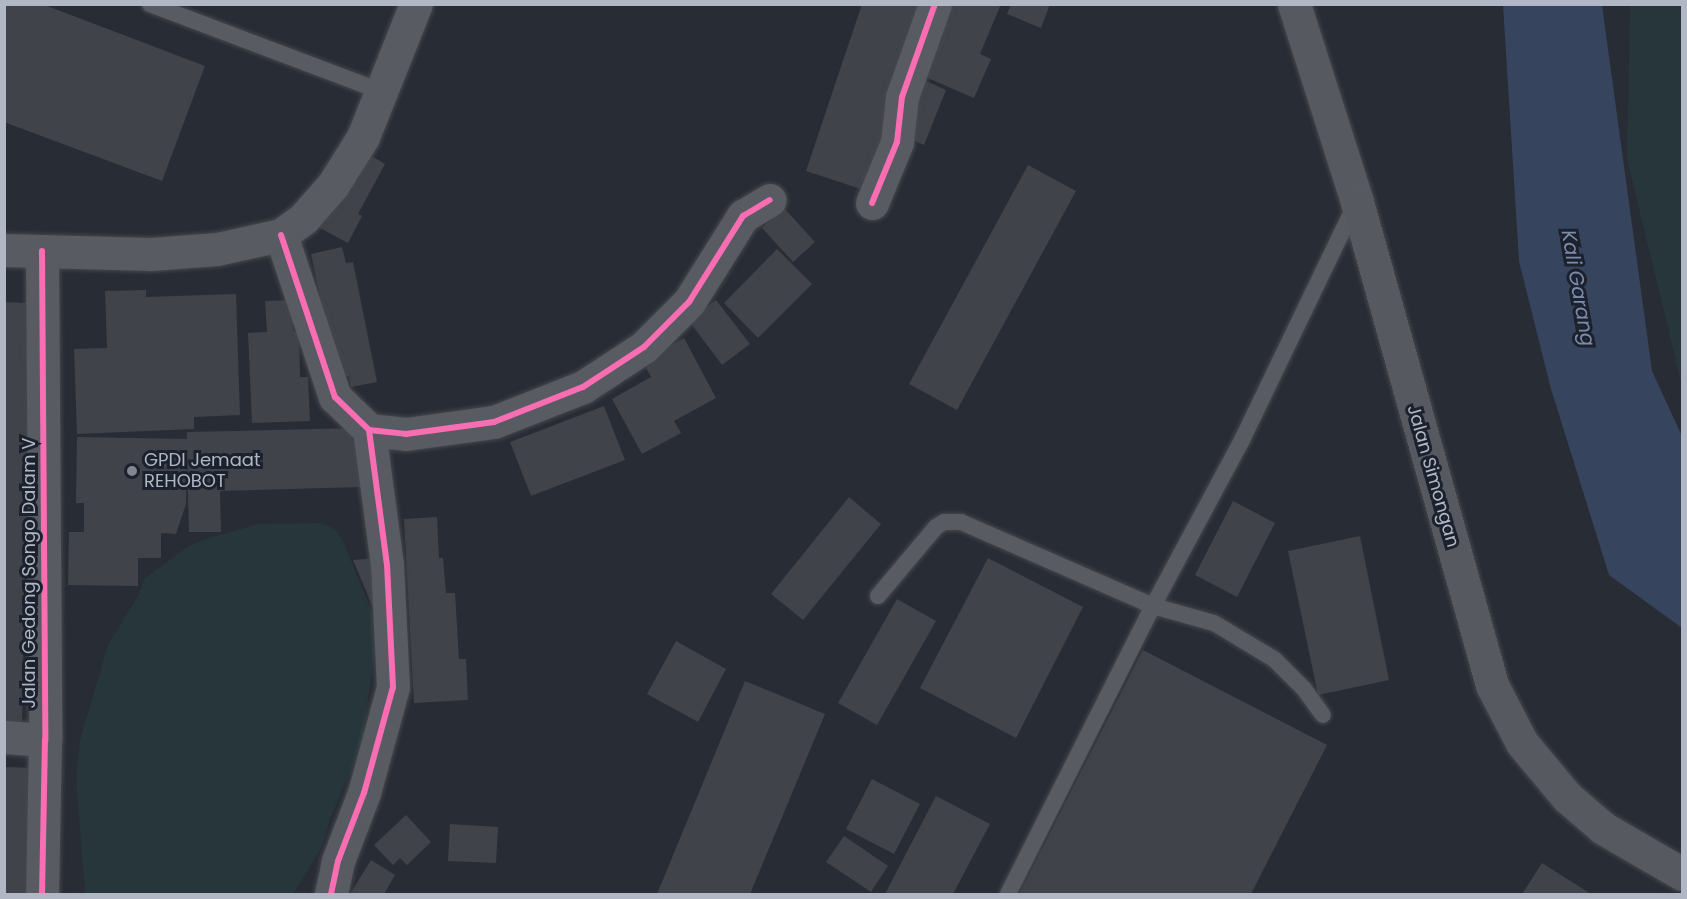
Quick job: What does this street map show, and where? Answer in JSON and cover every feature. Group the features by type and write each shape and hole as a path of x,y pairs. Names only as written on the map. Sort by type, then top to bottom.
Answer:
{"main road":[{"name":"Jalan Simongan","path":"1294,4 1357,202 1492,685 1522,742 1567,797 1603,828 1683,874"}],"street":[{"path":"4,250 151,254 217,249 281,235 304,218 333,185 363,137 416,4"},
{"path":"872,204 897,142 902,98 935,4"},
{"path":"281,235 335,397 369,430 406,434 494,422 583,387 644,346 689,302 743,216 770,200"},
{"name":"Jalan Gedong Songo Dalam V","path":"42,251 45,740 42,894"},
{"path":"330,894 338,861 367,782 393,687 387,565 369,430"},
{"path":"4,737 45,740"}],"lane":[{"path":"150,4 380,91"},
{"path":"1008,894 1153,606 1242,440 1357,202"},
{"path":"878,596 936,526 952,520 1153,606 1214,623 1274,659 1304,690 1323,716"}],"shaded area":[{"path":"1630,5 1682,5 1682,386 1627,159"},
{"path":"321,523 335,529 343,541 378,627 362,744 330,819 322,847 293,894 85,894 76,778 80,740 108,645 139,594 144,579 189,546 203,540 258,524"}],"water":[{"name":"Kali Garang","path":"1503,5 1602,5 1652,371 1682,436 1682,628 1609,575 1551,389 1519,261"}],"building":[{"path":"4,4 42,4 205,66 162,181 4,122"},
{"path":"862,4 926,4 864,190 806,171"},
{"path":"946,4 1001,4 980,54 991,59 974,98 916,73"},
{"path":"1011,4 1050,4 1041,28 1007,14"},
{"path":"915,76 946,90 924,145 899,134"},
{"path":"370,155 385,164 358,214 362,216 348,243 318,227 333,200 350,178 357,181"},
{"path":"1028,165 1076,191 957,410 909,384"},
{"path":"784,208 815,242 793,262 762,228"},
{"path":"342,247 346,263 353,262 377,382 351,387 349,376 337,378 311,254"},
{"path":"777,249 812,284 758,338 724,303"},
{"path":"146,290 146,297 236,294 240,415 194,417 194,429 77,434 74,349 107,348 105,291"},
{"path":"292,300 293,331 299,331 300,377 308,377 310,421 252,423 248,333 267,332 265,301"},
{"path":"716,300 750,344 722,365 689,321"},
{"path":"4,302 30,303 22,726 4,726"},
{"path":"684,338 716,398 674,421 681,433 642,454 612,399 651,377 642,361"},
{"path":"604,406 625,460 531,496 510,442"},
{"path":"359,428 361,487 220,491 221,532 189,532 187,456 186,504 176,534 161,533 161,558 138,558 138,586 68,585 69,532 84,532 84,503 76,503 77,437 187,439 187,432"},
{"path":"849,497 881,524 803,620 771,594"},
{"path":"1233,501 1275,523 1237,597 1195,575"},
{"path":"437,517 439,558 443,558 446,593 455,593 459,659 466,659 468,700 414,703 404,519"},
{"path":"1360,536 1389,680 1318,695 1288,551"},
{"path":"379,558 375,612 353,560"},
{"path":"988,558 1083,607 1016,738 920,688"},
{"path":"897,599 936,621 877,725 838,703"},
{"path":"676,641 726,669 698,722 647,694"},
{"path":"1143,650 1327,745 1251,894 1019,894"},
{"path":"745,681 825,714 750,894 657,894"},
{"path":"4,767 37,768 33,894 4,894"},
{"path":"872,779 920,804 894,854 846,829"},
{"path":"936,796 990,824 953,894 885,894"},
{"path":"406,815 431,842 407,865 400,858 393,865 374,845"},
{"path":"450,824 498,827 496,863 448,861"},
{"path":"844,836 888,866 871,892 826,862"},
{"path":"371,860 395,875 384,894 350,894"},
{"path":"1542,863 1591,894 1522,894"}],"cycle path":[{"path":"872,203 897,142 902,97 935,4"},
{"path":"281,235 335,397 369,430 406,434 494,422 583,387 644,347 689,302 743,216 770,200"},
{"path":"42,251 45,740 42,894"},
{"path":"331,894 338,861 364,793 393,687 387,565 369,430"}],"place":[{"name":"GPDI Jemaat REHOBOT","path":"132,471"}]}
